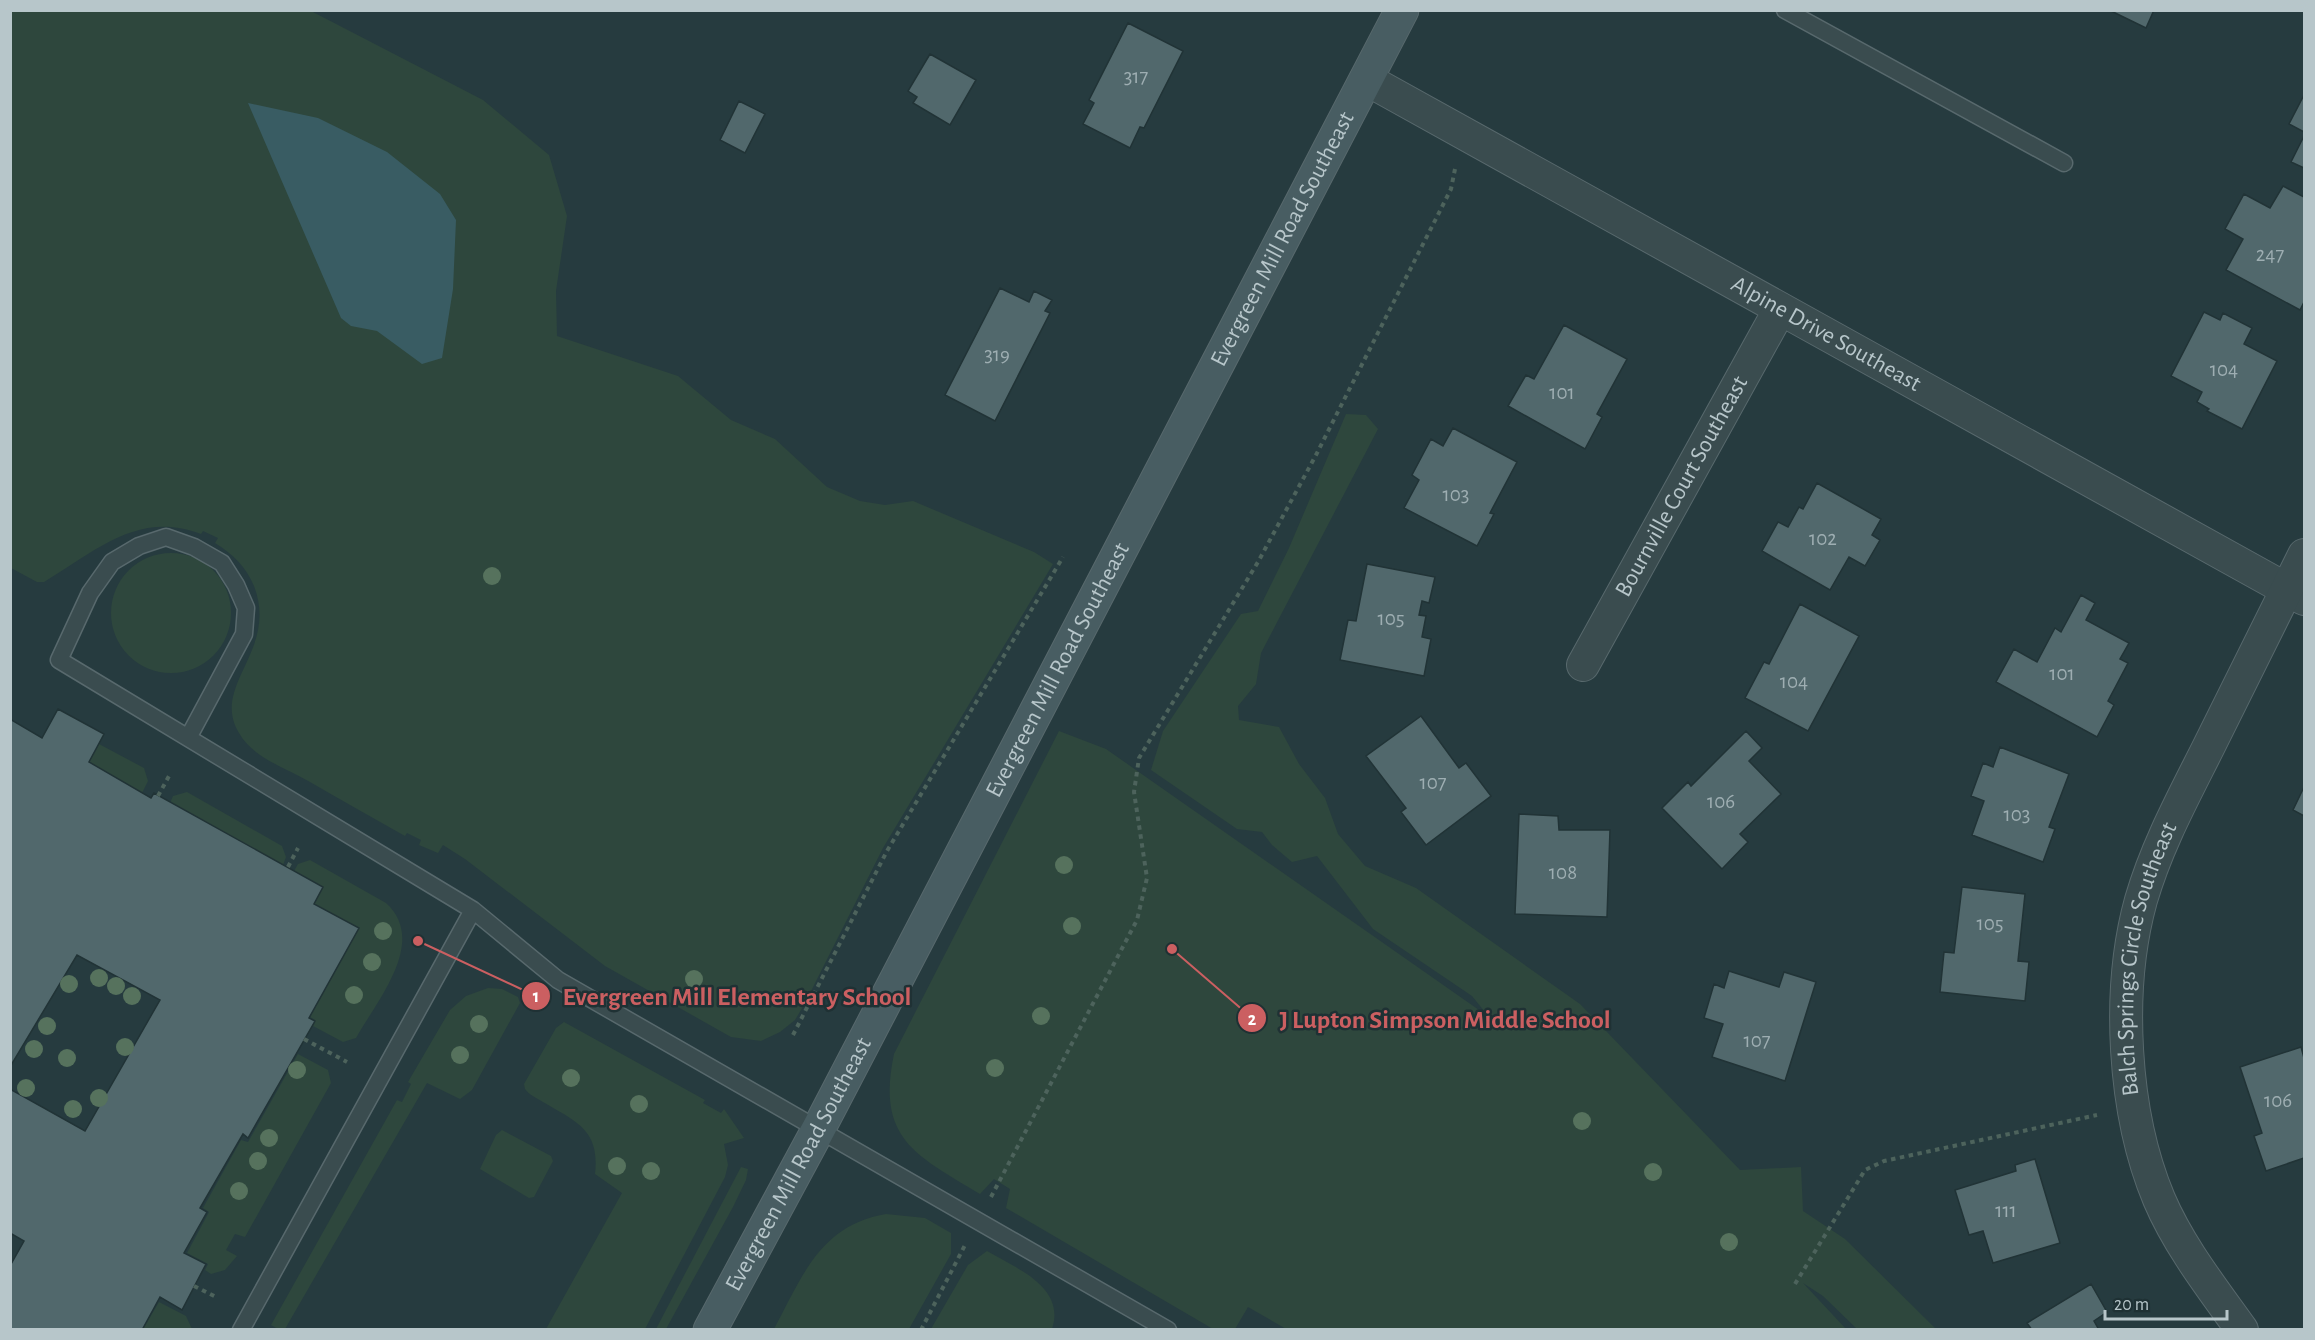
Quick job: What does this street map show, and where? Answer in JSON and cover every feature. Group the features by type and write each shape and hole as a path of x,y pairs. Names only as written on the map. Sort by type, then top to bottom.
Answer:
{"main road":[{"name":"Evergreen Mill Road Southeast","path":"710,1329 819,1128 1402,10"}],"street":[{"name":"Alpine Drive Southeast","path":"1366,79 2296,595"},
{"name":"Bournville Court Southeast","path":"1583,665 1780,309"},
{"path":"2296,595 2304,555"},
{"name":"Balch Springs Circle Southeast","path":"2242,1329 2184,1246 2159,1198 2133,1108 2126,1035 2128,969 2141,901 2161,842 2296,595"}],"lane":[{"path":"1785,10 2064,163"},
{"path":"188,738 244,634 246,609 236,585 222,563 194,547 166,537 139,546 112,562 90,593 59,660 188,738 473,910 558,980 1168,1329"},
{"path":"240,1329 473,910"}],"path":[{"path":"989,1200 1137,920 1147,878 1134,792 1138,758 1258,562 1316,455 1451,189 1463,133"},
{"path":"793,1035 887,851 1063,557"},
{"path":"158,796 169,776"},
{"path":"288,867 298,848"},
{"path":"304,1039 347,1062"},
{"path":"1796,1284 1865,1170 1884,1161 2133,1108"},
{"path":"921,1329 966,1245"},
{"path":"194,1286 216,1297"}],"green space":[{"path":"11,10 311,11 483,100 549,155 567,216 556,291 557,336 678,376 731,420 775,439 827,487 860,501 885,505 913,501 1034,552 1053,564 883,848 804,1005 795,1020 780,1032 761,1041 731,1037 605,966 465,859 443,845 438,853 419,845 421,840 407,833 405,836 271,762 245,742 232,716 233,699 253,648 258,630 259,609 251,579 228,552 215,543 218,538 203,531 201,534 178,528 157,527 137,530 118,537 44,582 37,582 11,568"},
{"path":"1346,414 1366,415 1378,429 1261,653 1256,684 1238,706 1239,720 1279,727 1299,764 1325,798 1338,834 1365,866 1416,888 1580,1004 1740,1170 1801,1167 1803,1211 1845,1239 1936,1329 1857,1329 1823,1296 1803,1283 1846,1329 1288,1330 1248,1307 1235,1329 1213,1329 1006,1208 1010,1189 994,1179 980,1194 937,1168 906,1141 896,1125 891,1106 890,1083 894,1054 1059,731 1106,749 1489,1017 1472,996 1373,929 1317,856 1292,862 1272,845 1262,832 1237,829 1151,770 1163,731 1241,614 1258,611 1289,548"},
{"path":"171,553 194,557 214,570 227,590 231,613 227,636 214,656 194,669 171,673 148,669 128,656 115,636 111,613 115,590 128,570 148,557"},
{"path":"99,744 144,768 148,781 142,793 89,762"},
{"path":"187,792 282,846 286,857 283,865 170,803 173,796"},
{"path":"310,860 386,903 398,918 402,935 401,952 386,988 356,1038 343,1042 313,1026 315,1020 310,1017 359,928 314,904 323,887 294,871 298,864"},
{"path":"488,988 502,989 518,997 520,1003 472,1090 460,1099 427,1083 285,1329 278,1329 271,1325 397,1100 402,1102 411,1084 408,1082 450,1010 466,996"},
{"path":"564,1022 705,1100 703,1103 721,1113 724,1109 744,1138 724,1144 728,1165 725,1177 645,1329 546,1329 622,1193 595,1174 594,1147 584,1129 525,1089 524,1084 556,1028"},
{"path":"298,1054 328,1070 331,1083 245,1237 235,1234 226,1250 237,1256 225,1270 211,1274 205,1270 208,1264 187,1253 209,1212 203,1208 241,1140 248,1142"},
{"path":"502,1130 551,1156 553,1161 534,1197 529,1198 480,1169 496,1135"},
{"path":"741,1167 748,1169 746,1180 733,1207 666,1329 656,1329"},
{"path":"886,1214 925,1218 951,1233 951,1254 909,1329 774,1329 804,1273 829,1242 845,1229 863,1220"},
{"path":"987,1251 1024,1272 1045,1290 1052,1301 1054,1314 1052,1329 931,1329 968,1265"},
{"path":"159,1302 186,1316 192,1329 143,1329"}],"water":[{"path":"248,103 318,118 387,152 440,194 456,220 453,289 442,358 422,364 377,331 351,326 341,318"}],"building":[{"path":"2109,10 2154,10 2146,28"},
{"path":"1128,23 1183,51 1144,128 1140,127 1130,148 1083,124 1094,103 1089,100"},
{"path":"930,54 976,80 950,125 913,103 917,97 908,91"},
{"path":"2304,95 2304,132 2289,124"},
{"path":"739,101 765,114 745,153 720,140"},
{"path":"2304,136 2304,168 2291,162"},
{"path":"2283,186 2304,197 2304,302 2300,310 2226,270 2243,239 2225,229 2244,194 2270,208"},
{"path":"1000,288 1029,302 1034,291 1052,300 1045,311 1050,313 995,421 945,395"},
{"path":"2204,312 2220,320 2223,313 2252,328 2244,344 2277,361 2242,429 2207,411 2209,409 2197,402 2202,392 2171,376"},
{"path":"1564,325 1627,359 1597,414 1602,417 1585,449 1508,406 1526,375 1534,379"},
{"path":"1453,428 1517,462 1490,513 1494,514 1477,546 1404,508 1419,480 1412,475 1431,439 1443,446"},
{"path":"1817,483 1881,519 1872,535 1880,540 1865,566 1849,557 1830,590 1762,551 1778,522 1788,527 1799,507 1803,509"},
{"path":"1367,564 1435,577 1429,603 1422,601 1419,615 1426,616 1422,637 1431,639 1424,676 1340,660 1348,620 1356,621"},
{"path":"2081,595 2095,603 2086,620 2129,643 2120,659 2128,663 2108,701 2114,705 2097,737 1996,682 2014,649 2037,662 2055,628 2061,632"},
{"path":"1800,604 1859,636 1808,731 1745,698 1764,662 1769,664"},
{"path":"58,709 104,734 89,762 151,798 154,793 323,887 314,904 359,928 309,1018 315,1021 248,1138 243,1134 200,1208 207,1212 184,1253 206,1264 182,1310 160,1297 142,1330 10,1330 10,1266 24,1241 10,1233 10,1089 85,1131 160,1000 77,955 10,1067 10,719 42,738"},
{"path":"1421,716 1459,768 1466,763 1491,796 1426,845 1401,812 1406,808 1366,756"},
{"path":"1746,731 1762,748 1749,761 1781,794 1740,834 1748,842 1722,869 1662,808 1688,782 1691,786"},
{"path":"2000,747 2069,774 2049,827 2055,829 2043,862 1972,835 1984,801 1971,796 1983,763 1993,767"},
{"path":"2304,787 2304,816 2293,810"},
{"path":"1519,814 1558,816 1559,830 1610,830 1607,917 1515,914"},
{"path":"1962,887 2025,894 2018,961 2029,962 2025,1001 1940,992 1944,952 1954,953"},
{"path":"1729,971 1779,987 1784,972 1816,982 1785,1081 1712,1057 1723,1024 1704,1018 1714,984 1724,988"},
{"path":"2301,1047 2304,1058 2304,1158 2266,1171 2254,1136 2262,1133 2240,1067"},
{"path":"2035,1159 2060,1243 1993,1263 1983,1231 1969,1235 1955,1190 2016,1171 2015,1165"},
{"path":"2091,1284 2107,1312 2094,1321 2099,1330 2032,1330 2027,1323"}],"place":[{"name":"Evergreen Mill Elementary School","path":"418,941"},
{"name":"J Lupton Simpson Middle School","path":"1172,949"}]}
